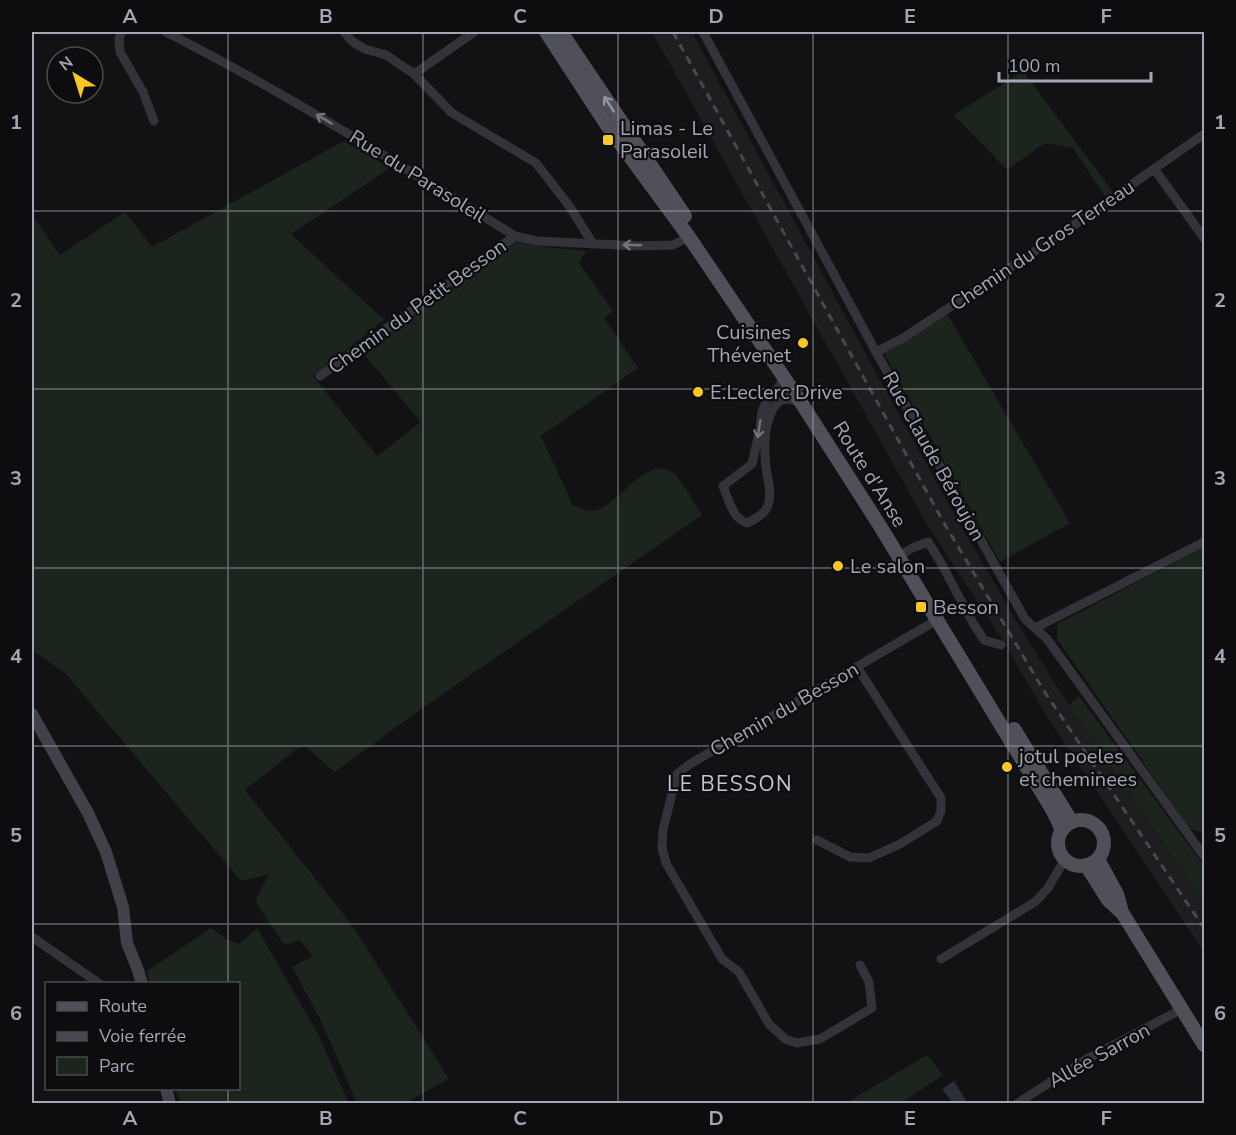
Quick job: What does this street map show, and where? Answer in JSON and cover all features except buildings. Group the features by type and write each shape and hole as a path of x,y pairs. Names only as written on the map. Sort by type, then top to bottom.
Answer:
{"main road":[{"name":"Route d'Anse","path":"546,32 606,124 689,237 802,404 880,526 1053,811 1067,826"},
{"name":"Route d'Anse","path":"561,32 807,396 1067,826"},
{"path":"32,714 88,813 106,852 123,906 127,944 140,982"},
{"path":"1079,820 1087,820 1100,829 1104,836 1104,844 1102,852 1092,862 1078,865 1065,859 1060,853 1059,837 1067,826 1079,820"},
{"path":"1092,862 1117,894 1123,914 1204,1045"}],"street":[{"path":"121,32 120,52 143,92 154,121"},
{"name":"Rue du Parasoleil","path":"166,32 226,62 317,114 515,236 537,241 639,246 673,245 689,237"},
{"path":"344,32 352,42 365,49 386,55 414,74 452,113 536,163 570,207 593,244"},
{"path":"414,74 474,32"},
{"name":"Rue Claude Béroujon","path":"703,32 876,352 1025,620 1047,639 1204,856"},
{"name":"Chemin du Gros Terreau","path":"876,352 903,338 1058,236 1204,134"},
{"path":"1155,170 1204,238"},
{"name":"Chemin du Petit Besson","path":"320,376 515,236"},
{"path":"784,378 768,398 762,411 752,464 723,486 734,513 740,520 747,523 767,509 769,486 765,447 766,429 774,405 781,400 792,399 802,404"},
{"path":"904,553 928,542 984,640 1001,645"},
{"path":"1035,628 1204,542"},
{"name":"Chemin du Besson","path":"860,965 869,982 872,1008 820,1039 797,1043 785,1040 769,1024 740,972 723,958 666,863 662,848 663,831 677,774 690,764 937,620"},
{"path":"817,840 850,857 869,858 900,844 937,821 941,811 941,798 858,667"},
{"path":"941,959 1035,902 1048,888 1065,859"},
{"path":"32,937 97,982"},
{"name":"Allée Sarron","path":"1016,1104 1085,1060 1182,1009"}],"shaded area":[{"path":"652,32 692,32 869,360 1027,639 1069,705 1204,902 1204,952 1045,714 1002,639 929,528"},
{"path":"954,1081 966,1100 961,1103 953,1103 942,1089"}],"green space":[{"path":"1023,71 1113,192 1105,197 1073,148 1045,143 1007,170 954,115"},
{"path":"344,141 390,168 291,234 384,320 313,376 377,456 421,422 362,352 511,241 586,251 579,263 613,311 604,318 638,368 541,436 573,506 589,511 601,509 642,476 652,470 663,469 677,476 702,515 414,714 335,772 305,746 297,749 245,790 352,925 449,1079 405,1103 357,1103 319,1017 292,967 313,956 299,940 284,945 255,901 269,874 241,881 66,674 32,650 32,214 60,255 125,212 152,247"},
{"path":"947,314 1070,523 1000,562 884,353"},
{"path":"1203,548 1204,833 1190,829 1057,639 1057,624"},
{"path":"1079,696 1204,866 1204,902 1069,705"},
{"path":"211,928 227,940 240,944 257,928 318,1034 349,1103 180,1103 176,1090 240,1090 240,982 150,982 147,971"},
{"path":"927,1055 943,1075 904,1101 905,1103 846,1103"}],"railway":[{"path":"673,32 944,523 1044,691 1204,928"}],"place":[{"name":"Limas - Le Parasoleil","path":"608,140"},
{"name":"Cuisines Thévenet","path":"803,343"},
{"name":"E.Leclerc Drive","path":"698,392"},
{"name":"Le salon","path":"838,566"},
{"name":"Besson","path":"921,607"},
{"name":"jotul poeles et cheminees","path":"1007,767"}],"district":[{"name":"LE BESSON","path":"730,784"}]}
